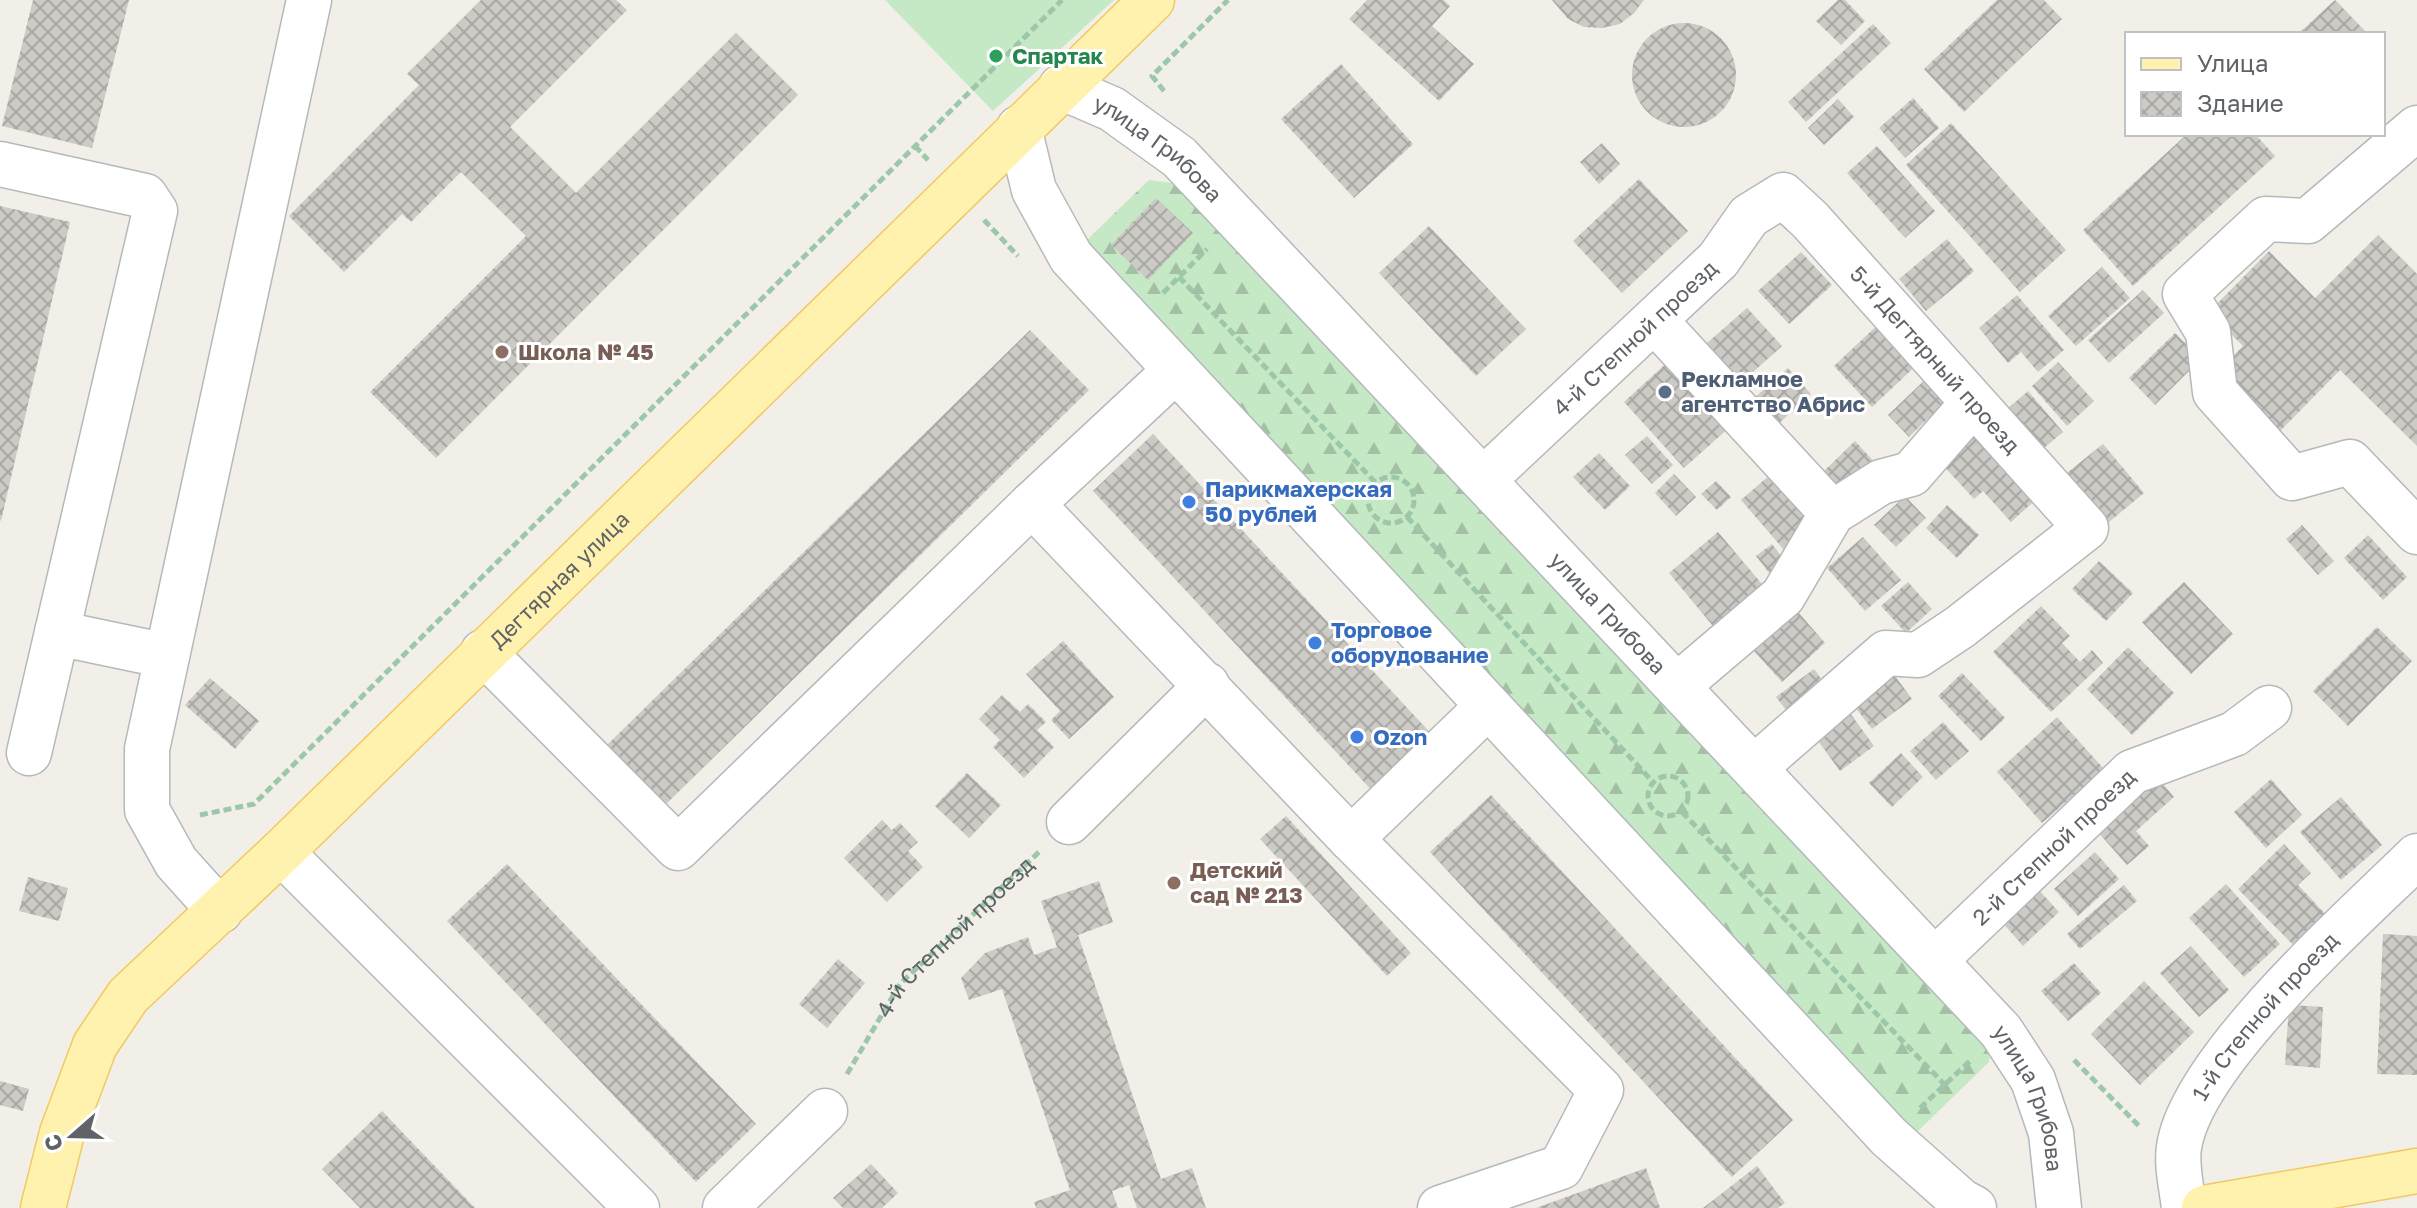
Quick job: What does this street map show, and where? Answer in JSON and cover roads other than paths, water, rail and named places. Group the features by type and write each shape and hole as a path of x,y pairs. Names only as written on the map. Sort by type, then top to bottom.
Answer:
{"main road":[{"name":"Дегтярная улица","path":"43,1208 62,1133 95,1045 128,996 281,852 1152,0"},
{"path":"2204,1208 2417,1171"}],"street":[{"path":"220,911 176,862 147,810 147,749 309,0"},
{"name":"улица Грибова","path":"1061,87 1112,109 1179,157 2001,1031 2033,1080 2051,1133 2059,1208"},
{"path":"1019,128 1034,190 1071,257 1889,1137 1961,1201 1974,1208"},
{"path":"2417,128 2308,221 2266,219 2185,294 2208,332 2215,392 2292,478 2350,462 2417,532"},
{"path":"0,164 145,196 155,211 29,753"},
{"name":"4-й Степной проезд","path":"1483,480 1718,260 1749,216 1783,195"},
{"name":"5-й Дегтярный проезд","path":"1755,767 1886,653 1918,655 1960,627 2086,528 1810,220 1783,195"},
{"path":"1655,321 1832,513"},
{"path":"483,652 678,848 1032,504 1176,370"},
{"path":"1677,686 1783,596 1832,513 1881,482 1911,474 1973,403"},
{"path":"1032,504 1351,839 1601,1090 1561,1167 1440,1208"},
{"path":"57,633 167,656"},
{"path":"1069,822 1207,685"},
{"path":"1351,839 1488,706"},
{"name":"2-й Степной проезд","path":"1935,960 2132,772 2234,734 2269,708"},
{"path":"281,852 637,1208"},
{"name":"1-й Степной проезд","path":"2184,1208 2178,1149 2188,1112 2220,1064 2289,984 2417,856"},
{"path":"725,1208 825,1111"}],"place":[{"name":"Спартак","path":"996,56"},
{"name":"Школа № 45","path":"502,352"},
{"name":"Рекламное агентство Абрис","path":"1665,392"},
{"name":"Парикмахерская 50 рублей","path":"1189,502"},
{"name":"Торговое оборудование","path":"1315,643"},
{"name":"Ozon","path":"1357,737"},
{"name":"Детский сад № 213","path":"1174,883"}]}
